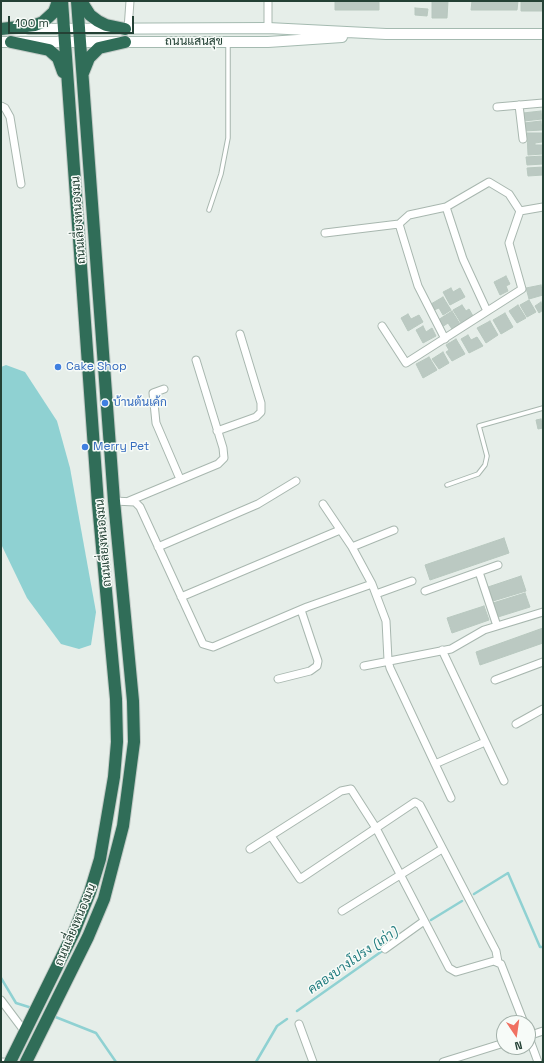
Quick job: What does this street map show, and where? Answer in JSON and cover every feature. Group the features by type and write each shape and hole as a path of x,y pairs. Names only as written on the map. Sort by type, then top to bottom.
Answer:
{"highway":[{"path":"1,29 35,25 44,22 54,12 58,1"},
{"name":"ถนนเลี่ยงหนองมน","path":"10,1062 74,932 90,892 100,859 114,777 117,742 116,699 98,504 62,1"},
{"name":"ถนนเลี่ยงหนองมน","path":"26,1062 61,992 101,906 114,864 123,826 134,742 133,701 114,501 77,1"},
{"path":"81,1 90,15 98,21 106,25 127,29"},
{"path":"6,42 43,48 54,54 61,64 68,89"},
{"path":"82,78 86,63 93,53 106,45 125,42"}],"main road":[{"name":"ถนนแสนสุข","path":"1,29 268,28 386,34 543,34"},
{"name":"ถนนแสนสุข","path":"6,42 268,42 386,34"}],"street":[{"path":"127,29 130,1"},
{"path":"268,1 268,28"},
{"path":"497,106 543,103"},
{"path":"519,105 523,139"},
{"path":"1,106 5,108 10,117 22,184"},
{"path":"325,233 399,224 409,215 446,207 489,182 509,194 520,211"},
{"path":"446,207 463,259 488,311"},
{"path":"520,211 543,207"},
{"path":"382,326 406,363 522,289 509,244 520,211"},
{"path":"399,224 418,286 445,339"},
{"path":"217,431 256,416 261,412 261,403 240,334"},
{"path":"127,502 222,461 224,454 196,360"},
{"path":"164,389 153,393 156,423 180,479"},
{"path":"158,547 258,504 296,481"},
{"path":"114,501 134,502 140,507 203,644 213,647 301,610 372,584"},
{"path":"323,504 352,547 372,584 386,621 388,660 451,798"},
{"path":"181,596 340,530"},
{"path":"352,547 394,530"},
{"path":"425,591 498,565"},
{"path":"479,572 497,626"},
{"path":"376,594 412,581"},
{"path":"278,679 310,671 317,666 318,661 301,610"},
{"path":"364,666 451,648 484,630 543,612"},
{"path":"442,650 504,781"},
{"path":"496,680 543,662"},
{"path":"516,724 543,709"},
{"path":"435,764 485,742"},
{"path":"250,849 347,789 353,790 376,828 449,968 452,971 462,971 489,963 498,962"},
{"path":"271,836 300,879 415,802 420,805 496,951 498,962 503,968 521,1015"},
{"path":"342,911 442,849"},
{"path":"385,949 424,921"},
{"path":"1,1000 27,1027"},
{"path":"298,1024 313,1062"},
{"path":"443,1062 496,1045"}],"lane":[{"path":"209,210 221,174 228,138 228,42"},
{"path":"447,485 478,474 485,465 487,456 479,426 543,408"}],"water":[{"path":"6,365 25,372 57,421 70,468 96,612 91,645 79,649 61,644 27,598 1,544 1,367"}],"building":[{"path":"335,1 379,1 379,10 335,10"},
{"path":"432,1 448,1 447,18 432,18"},
{"path":"472,1 518,1 517,10 471,10"},
{"path":"521,1 543,1 543,11 521,11"},
{"path":"415,8 428,9 427,16 415,15"},
{"path":"541,111 542,119 524,121 523,113"},
{"path":"541,121 542,130 524,131 524,123"},
{"path":"527,133 542,133 542,142 535,143 535,145 543,145 543,154 528,155"},
{"path":"543,156 543,164 527,165 526,157"},
{"path":"543,167 543,175 528,176 527,168"},
{"path":"506,276 510,284 506,286 508,291 500,295 494,282"},
{"path":"541,285 543,295 529,299 526,288"},
{"path":"451,288 453,292 460,288 465,297 450,305 443,292"},
{"path":"443,297 451,310 443,315 439,308 434,310 431,304"},
{"path":"529,300 536,312 527,317 520,305"},
{"path":"541,302 543,310 539,313 535,306"},
{"path":"462,305 466,311 469,309 473,316 461,323 453,310"},
{"path":"518,305 526,318 517,323 509,311"},
{"path":"452,311 460,324 452,329 448,323 442,327 438,320"},
{"path":"505,313 513,327 501,334 493,320"},
{"path":"408,314 411,319 419,315 423,322 408,331 401,318"},
{"path":"490,321 498,335 486,343 477,328"},
{"path":"423,326 426,332 432,328 436,336 423,343 416,330"},
{"path":"468,335 471,340 477,337 483,346 469,353 461,339"},
{"path":"456,339 465,354 452,361 446,352 449,350 446,345"},
{"path":"443,352 449,363 439,369 432,359"},
{"path":"429,357 437,370 423,378 416,364"},
{"path":"541,419 543,428 538,429 536,420"},
{"path":"504,538 509,553 430,580 425,565"},
{"path":"521,576 526,591 493,601 488,587"},
{"path":"525,593 530,607 498,617 493,603"},
{"path":"484,606 489,620 452,633 447,618"},
{"path":"543,628 543,643 480,665 476,652"}],"waterway":[{"name":"คลองบางโปรง (เก่า)","path":"474,894 508,873 540,947 543,947"},
{"name":"คลองบางโปรง (เก่า)","path":"431,920 462,901"},
{"name":"คลองบางโปรง (เก่า)","path":"297,1011 385,949"},
{"path":"1,978 16,1003 32,1008"},
{"name":"คลองบางโปรง (เก่า)","path":"53,1016 96,1033 116,1062"},
{"name":"คลองบางโปรง (เก่า)","path":"256,1062 277,1026 287,1019"}],"place":[{"name":"Cake Shop","path":"58,367"},
{"name":"บ้านต้นเค้ก","path":"105,403"},
{"name":"Merry Pet","path":"85,447"}]}
